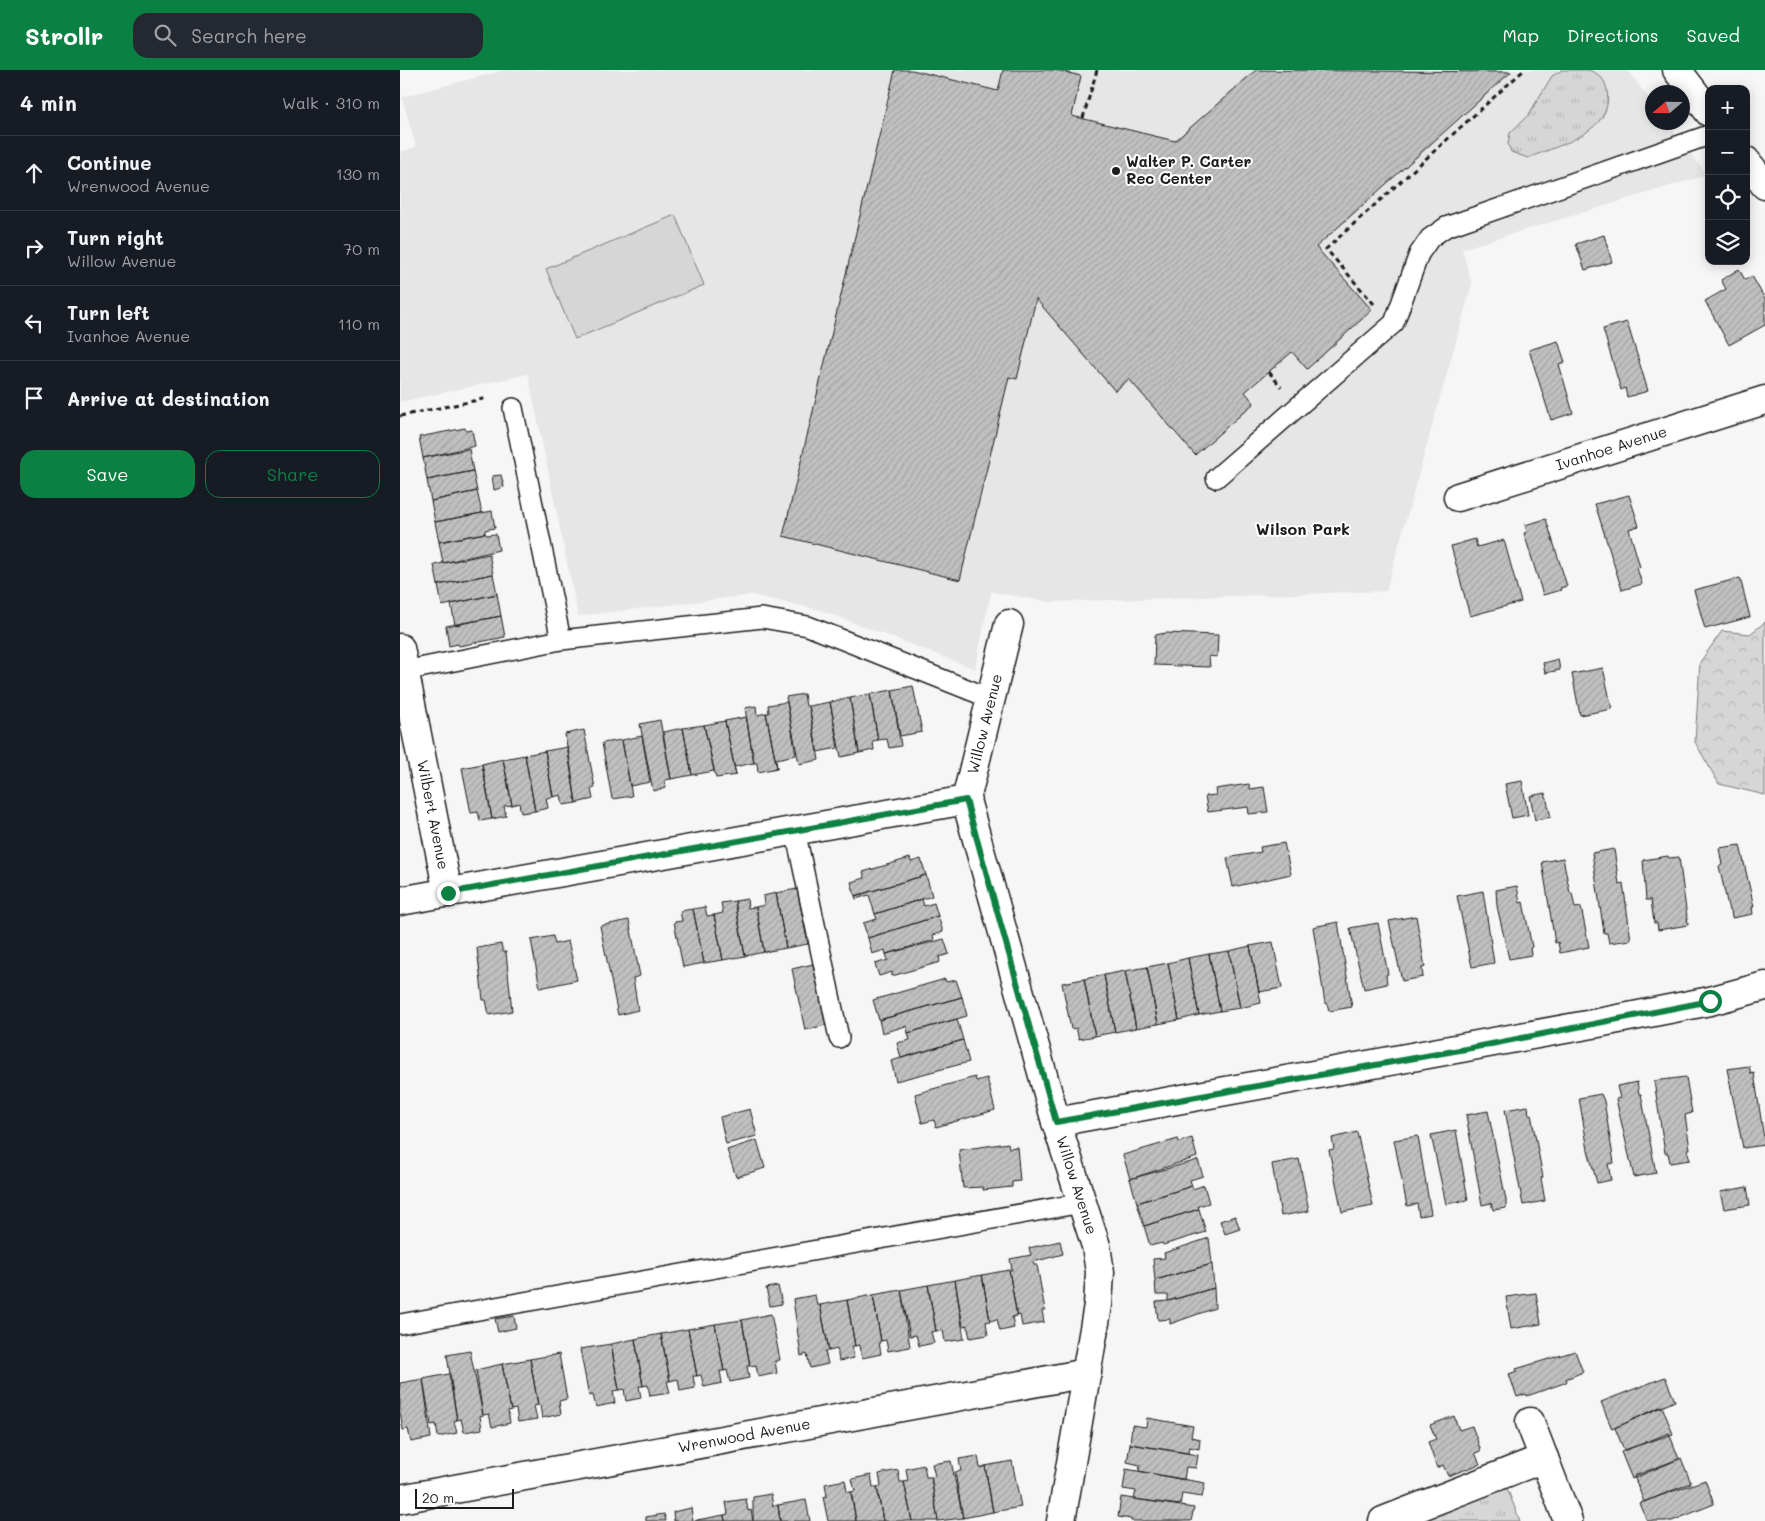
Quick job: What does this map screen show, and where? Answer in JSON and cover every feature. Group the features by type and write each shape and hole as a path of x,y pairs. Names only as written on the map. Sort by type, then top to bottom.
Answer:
{"street":[{"path":"1676,70 1705,107"},
{"path":"1750,165 1765,185"},
{"name":"Ivanhoe Avenue","path":"1458,497 1765,400"},
{"name":"Willow Avenue","path":"1009,624 966,800 1056,1122 1096,1246 1100,1272 1098,1305 1088,1373 1061,1521"},
{"name":"Wilbert Avenue","path":"402,660 407,723 448,893"},
{"path":"400,902 966,800"},
{"path":"1056,1122 1598,1023 1710,1001 1765,986"},
{"name":"Wrenwood Avenue","path":"400,1499 1088,1373"},
{"path":"1530,1422 1568,1521"},
{"path":"1383,1521 1544,1458"}],"lane":[{"path":"1216,478 1394,323 1419,254 1430,238 1446,227 1705,136"},
{"path":"513,408 561,640"},
{"path":"402,660 762,618 808,626 992,699"},
{"path":"796,830 839,1038"},
{"path":"400,1324 1082,1202"}],"path":[{"path":"1083,118 1097,70"},
{"path":"1380,311 1326,249 1524,70"},
{"path":"1269,372 1287,394"},
{"path":"400,416 511,393 513,408"}],"shaded area":[{"path":"505,70 1628,70 1645,93 1645,130 1672,130 1705,172 1705,176 1462,249 1472,284 1386,591 1051,602 991,592 975,669 820,610 752,595 578,616 528,374 400,402 400,152 416,147 402,97"}],"green space":[{"path":"1562,70 1588,70 1601,78 1607,91 1607,105 1602,117 1593,127 1568,142 1528,158 1511,152 1508,144 1510,133 1529,114 1552,76"},
{"path":"675,215 704,285 575,339 546,269"},
{"path":"1765,622 1765,795 1719,784 1695,742 1700,662 1722,631 1750,634"},
{"path":"1507,1488 1520,1521 1421,1521"}],"building":[{"path":"895,70 912,70 998,91 1003,70 1056,70 1081,76 1072,116 1175,141 1256,70 1511,72 1316,247 1372,310 1307,369 1292,352 1245,392 1254,403 1195,455 1129,379 1115,391 1036,299 1017,379 1009,377 960,580 783,536"},
{"path":"1604,235 1612,262 1585,270 1576,244"},
{"path":"1739,269 1745,280 1752,276 1765,299 1765,325 1729,345 1705,301 1726,289 1721,280"},
{"path":"1627,322 1648,391 1627,397 1625,388 1621,390 1603,329"},
{"path":"1558,341 1565,362 1559,364 1573,413 1551,420 1529,350"},
{"path":"465,428 466,431 472,430 475,446 423,458 419,437"},
{"path":"469,449 473,471 427,480 423,458"},
{"path":"473,471 477,491 431,501 427,480"},
{"path":"501,475 504,487 494,490 492,476"},
{"path":"477,491 482,513 435,522 431,501"},
{"path":"1629,495 1639,526 1629,529 1640,567 1637,568 1642,584 1622,590 1595,504"},
{"path":"492,511 495,528 485,530 485,533 439,542 435,522"},
{"path":"1546,519 1567,586 1560,588 1561,590 1543,595 1524,533 1527,532 1525,525"},
{"path":"485,533 486,535 496,534 499,550 443,563 439,542"},
{"path":"1475,539 1477,547 1504,540 1521,602 1470,616 1451,546"},
{"path":"489,554 493,574 438,585 434,565"},
{"path":"493,574 497,594 442,606 438,585"},
{"path":"1740,578 1750,617 1705,629 1694,590"},
{"path":"497,594 501,616 455,625 451,604"},
{"path":"501,616 505,637 459,646 458,644 449,646 446,626"},
{"path":"1166,633 1218,635 1217,657 1209,656 1210,667 1154,665 1155,635"},
{"path":"1558,659 1560,670 1545,673 1543,663"},
{"path":"1603,668 1612,709 1580,715 1572,674"},
{"path":"913,686 922,732 900,736 892,690"},
{"path":"892,690 901,746 889,748 887,739 878,740 870,694"},
{"path":"804,694 806,706 809,706 819,760 799,764 786,697"},
{"path":"870,694 878,740 873,741 874,750 859,753 850,698"},
{"path":"850,698 859,753 841,757 830,702"},
{"path":"787,702 796,755 776,759 777,768 766,713 769,713 768,705"},
{"path":"830,702 838,748 817,752 809,706"},
{"path":"756,706 757,715 766,713 777,768 758,772 757,763 754,763 745,708"},
{"path":"746,717 754,763 734,767 725,721"},
{"path":"660,720 671,779 665,780 666,788 653,791 640,724"},
{"path":"725,721 736,775 716,778 704,725"},
{"path":"704,725 714,771 692,775 683,728"},
{"path":"683,728 692,775 671,779 663,732"},
{"path":"584,730 595,788 591,789 593,799 576,803 565,734"},
{"path":"642,736 650,782 630,786 622,740"},
{"path":"622,740 632,796 612,799 602,743"},
{"path":"568,747 576,803 563,805 561,795 553,797 545,751"},
{"path":"545,751 553,797 546,798 548,808 535,811 525,755"},
{"path":"525,755 535,811 521,813 519,803 512,805 503,759"},
{"path":"503,759 512,805 504,806 506,816 492,819 482,764"},
{"path":"482,764 492,819 480,821 478,812 471,813 462,768"},
{"path":"1522,781 1528,815 1512,818 1505,784"},
{"path":"1249,784 1250,789 1264,787 1268,812 1249,814 1248,807 1208,812 1205,796 1216,795 1215,789"},
{"path":"1545,793 1551,817 1535,820 1530,796"},
{"path":"1284,843 1291,874 1233,887 1227,858 1261,852 1260,847"},
{"path":"1740,845 1754,907 1752,907 1753,914 1732,918 1719,866 1722,865 1719,848"},
{"path":"1614,849 1619,884 1623,883 1631,940 1609,943 1607,933 1604,933 1592,853"},
{"path":"1668,856 1669,858 1679,857 1688,925 1658,930 1657,923 1654,923 1651,900 1646,900 1643,860"},
{"path":"910,858 911,862 921,859 926,875 855,896 851,882 865,878 863,872"},
{"path":"1563,858 1575,908 1581,907 1589,947 1560,953 1558,942 1555,943 1542,862"},
{"path":"926,875 932,896 875,914 869,895 856,899 855,896"},
{"path":"1517,886 1520,903 1523,902 1532,947 1530,948 1531,955 1509,959 1497,906 1496,890"},
{"path":"797,889 808,944 786,948 776,893"},
{"path":"1483,891 1494,963 1472,967 1457,896"},
{"path":"776,893 786,948 764,952 756,907 764,905 763,896"},
{"path":"747,899 748,908 756,907 764,952 745,956 735,901"},
{"path":"922,899 924,906 934,903 938,916 868,938 863,923 877,919 875,914"},
{"path":"735,901 745,956 723,960 714,915 723,913 721,903"},
{"path":"705,907 707,916 714,915 723,960 704,963 693,909"},
{"path":"693,909 704,963 683,967 674,922 682,921 680,911"},
{"path":"938,916 943,932 933,935 934,940 886,954 885,950 872,954 868,938"},
{"path":"1416,916 1425,967 1422,968 1423,977 1402,981 1389,921"},
{"path":"629,920 640,976 633,978 638,1010 618,1015 600,926"},
{"path":"1338,922 1352,1007 1329,1011 1327,1003 1325,1003 1313,927"},
{"path":"1378,923 1388,974 1386,975 1387,984 1364,989 1350,928"},
{"path":"553,936 555,944 568,941 577,980 540,988 531,940"},
{"path":"944,939 949,954 939,957 940,962 892,976 892,972 879,976 875,964 888,960 886,954"},
{"path":"1273,942 1282,988 1259,992 1250,946"},
{"path":"501,944 503,952 506,952 512,1011 489,1015 486,1000 483,1000 477,948"},
{"path":"1250,946 1261,1003 1240,1008 1229,951"},
{"path":"1229,951 1240,1008 1220,1011 1209,954"},
{"path":"1209,954 1220,1011 1199,1015 1188,958"},
{"path":"1188,958 1199,1015 1179,1020 1168,963"},
{"path":"1168,963 1179,1020 1158,1024 1147,967"},
{"path":"813,964 826,1025 805,1030 792,969"},
{"path":"1147,967 1158,1024 1136,1028 1125,971"},
{"path":"1125,971 1136,1028 1115,1032 1104,975"},
{"path":"1104,975 1115,1032 1095,1036 1084,979"},
{"path":"945,979 946,982 956,980 962,997 879,1020 873,1000"},
{"path":"1084,979 1095,1036 1079,1039 1076,1028 1071,1029 1062,983"},
{"path":"962,997 967,1016 908,1033 906,1026 882,1033 879,1020"},
{"path":"957,1019 963,1040 901,1058 897,1043 910,1040 908,1033"},
{"path":"963,1040 969,1062 896,1081 891,1061"},
{"path":"1749,1066 1751,1074 1754,1073 1765,1145 1743,1148 1727,1069"},
{"path":"975,1077 976,1081 987,1078 995,1110 936,1127 934,1120 922,1123 915,1094"},
{"path":"1686,1077 1692,1113 1685,1115 1690,1149 1687,1149 1690,1160 1670,1163 1668,1153 1665,1153 1654,1081"},
{"path":"1637,1082 1656,1173 1634,1177 1616,1099 1620,1098 1617,1086"},
{"path":"1601,1094 1604,1101 1614,1163 1608,1164 1611,1180 1597,1183 1588,1150 1579,1098"},
{"path":"1528,1106 1543,1177 1541,1178 1545,1201 1523,1205 1505,1110"},
{"path":"750,1109 757,1136 726,1144 720,1117"},
{"path":"1488,1111 1506,1200 1506,1208 1493,1210 1491,1203 1482,1205 1466,1115"},
{"path":"1456,1130 1468,1200 1446,1204 1431,1135"},
{"path":"1357,1132 1373,1206 1342,1212 1329,1150 1334,1149 1332,1138"},
{"path":"1418,1136 1431,1214 1419,1216 1417,1204 1407,1206 1394,1140"},
{"path":"1192,1138 1197,1157 1130,1179 1123,1155 1178,1139 1179,1142"},
{"path":"757,1140 765,1168 736,1177 727,1150"},
{"path":"1008,1143 1009,1148 1017,1147 1020,1181 1012,1182 1012,1187 983,1190 983,1187 963,1188 959,1150"},
{"path":"1299,1159 1309,1211 1281,1216 1272,1164"},
{"path":"1198,1160 1203,1176 1190,1180 1192,1186 1137,1203 1130,1179"},
{"path":"1204,1185 1209,1203 1198,1206 1199,1209 1144,1226 1137,1203 1192,1186 1193,1189"},
{"path":"1747,1187 1750,1205 1724,1209 1720,1192"},
{"path":"1199,1209 1206,1232 1163,1245 1162,1243 1150,1246 1144,1226"},
{"path":"1235,1216 1240,1229 1225,1234 1220,1221"},
{"path":"1209,1238 1212,1264 1155,1280 1153,1259 1165,1258 1164,1253"},
{"path":"1060,1241 1063,1254 1033,1262 1034,1265 1037,1265 1045,1310 1042,1311 1044,1322 1022,1326 1020,1315 1017,1316 1009,1270 1012,1270 1010,1259 1031,1255 1029,1248"},
{"path":"1212,1264 1214,1288 1168,1301 1168,1295 1156,1295 1155,1280"},
{"path":"1009,1270 1017,1316 1012,1317 1014,1328 1000,1331 997,1319 990,1321 982,1275"},
{"path":"982,1275 990,1321 986,1322 988,1335 970,1338 967,1325 963,1326 955,1280"},
{"path":"955,1280 964,1339 945,1342 943,1330 936,1331 928,1285"},
{"path":"928,1285 936,1331 931,1332 934,1343 919,1346 916,1335 910,1336 901,1290"},
{"path":"778,1286 782,1304 770,1306 766,1288"},
{"path":"1214,1288 1215,1308 1170,1324 1170,1319 1158,1320 1156,1302 1168,1301"},
{"path":"901,1290 910,1347 888,1351 886,1340 881,1341 873,1295"},
{"path":"1536,1293 1541,1324 1511,1329 1506,1297"},
{"path":"815,1295 817,1305 820,1305 829,1351 825,1351 828,1364 810,1368 807,1354 801,1356 793,1299"},
{"path":"873,1295 881,1341 879,1342 881,1354 862,1358 860,1345 855,1346 847,1300"},
{"path":"847,1300 855,1346 852,1346 854,1358 839,1361 837,1349 829,1351 820,1305"},
{"path":"771,1314 780,1360 775,1361 777,1373 758,1377 756,1365 750,1366 742,1320"},
{"path":"514,1316 516,1328 498,1332 495,1319"},
{"path":"742,1320 750,1366 747,1366 749,1378 730,1382 727,1370 724,1371 715,1324"},
{"path":"715,1324 724,1371 720,1371 722,1383 704,1387 701,1375 697,1376 688,1329"},
{"path":"688,1329 697,1376 693,1376 695,1388 680,1391 678,1379 670,1381 661,1334"},
{"path":"661,1334 670,1381 667,1381 670,1393 650,1396 648,1385 643,1386 635,1339"},
{"path":"635,1339 643,1386 639,1386 641,1398 626,1401 624,1389 619,1390 611,1344"},
{"path":"611,1344 619,1390 613,1391 615,1403 596,1407 593,1395 589,1396 580,1349"},
{"path":"470,1351 483,1415 480,1416 482,1429 464,1432 461,1419 457,1420 447,1355"},
{"path":"1575,1351 1583,1372 1566,1379 1567,1382 1527,1396 1526,1394 1517,1397 1509,1374 1517,1371 1516,1369"},
{"path":"559,1354 567,1399 559,1401 561,1414 542,1418 530,1359"},
{"path":"530,1359 538,1405 534,1406 537,1419 518,1422 516,1409 511,1410 502,1364"},
{"path":"502,1364 511,1410 508,1411 510,1423 492,1427 489,1414 483,1415 476,1370"},
{"path":"449,1374 457,1420 454,1421 457,1433 438,1437 436,1424 431,1425 423,1379"},
{"path":"1665,1377 1675,1401 1612,1429 1601,1402"},
{"path":"423,1379 431,1438 411,1442 408,1429 403,1430 400,1412 400,1383"},
{"path":"1662,1406 1673,1434 1624,1450 1615,1428"},
{"path":"1454,1416 1459,1430 1472,1426 1481,1451 1475,1453 1480,1464 1448,1476 1443,1465 1437,1468 1428,1442 1436,1439 1430,1425"},
{"path":"1147,1418 1193,1426 1191,1437 1200,1439 1199,1449 1189,1447 1188,1453 1130,1444 1132,1425 1146,1427"},
{"path":"1669,1433 1679,1459 1632,1479 1621,1452"},
{"path":"1130,1444 1198,1455 1196,1468 1186,1467 1184,1480 1139,1471 1140,1465 1127,1462"},
{"path":"978,1456 980,1468 985,1466 993,1512 963,1518 955,1472 961,1471 959,1459"},
{"path":"1681,1458 1691,1483 1644,1502 1634,1476"},
{"path":"951,1461 963,1518 938,1521 931,1477 935,1476 932,1464"},
{"path":"1012,1461 1021,1507 993,1512 985,1466"},
{"path":"924,1465 926,1477 931,1477 938,1521 912,1521 904,1482 908,1481 906,1469"},
{"path":"1126,1469 1205,1483 1202,1497 1182,1494 1180,1505 1134,1499 1136,1491 1123,1489"},
{"path":"898,1470 900,1482 904,1482 912,1521 883,1521 877,1487 881,1486 879,1474"},
{"path":"871,1475 873,1487 877,1487 883,1521 856,1521 851,1492 855,1491 852,1479"},
{"path":"845,1480 847,1492 851,1492 856,1521 828,1521 823,1497 827,1496 825,1484"},
{"path":"1705,1480 1714,1504 1672,1521 1647,1521 1640,1503"},
{"path":"771,1494 773,1506 778,1505 780,1521 753,1521 753,1497"},
{"path":"1121,1497 1194,1508 1191,1521 1131,1521 1131,1519 1118,1517"},
{"path":"746,1499 748,1511 751,1510 753,1521 725,1521 724,1515 728,1514 726,1502"},
{"path":"806,1500 810,1521 780,1521 778,1505"},
{"path":"691,1508 693,1521 674,1521 673,1512"},
{"path":"664,1514 666,1521 646,1521 646,1517"},
{"path":"724,1515 725,1521 697,1521 697,1520"}],"place":[{"name":"Walter P. Carter Rec Center","path":"1116,171"}],"district":[{"name":"Wilson Park","path":"1303,529"}],"route":[{"path":"448,893 966,800 1056,1122 1471,1048 1710,1001"}]}
